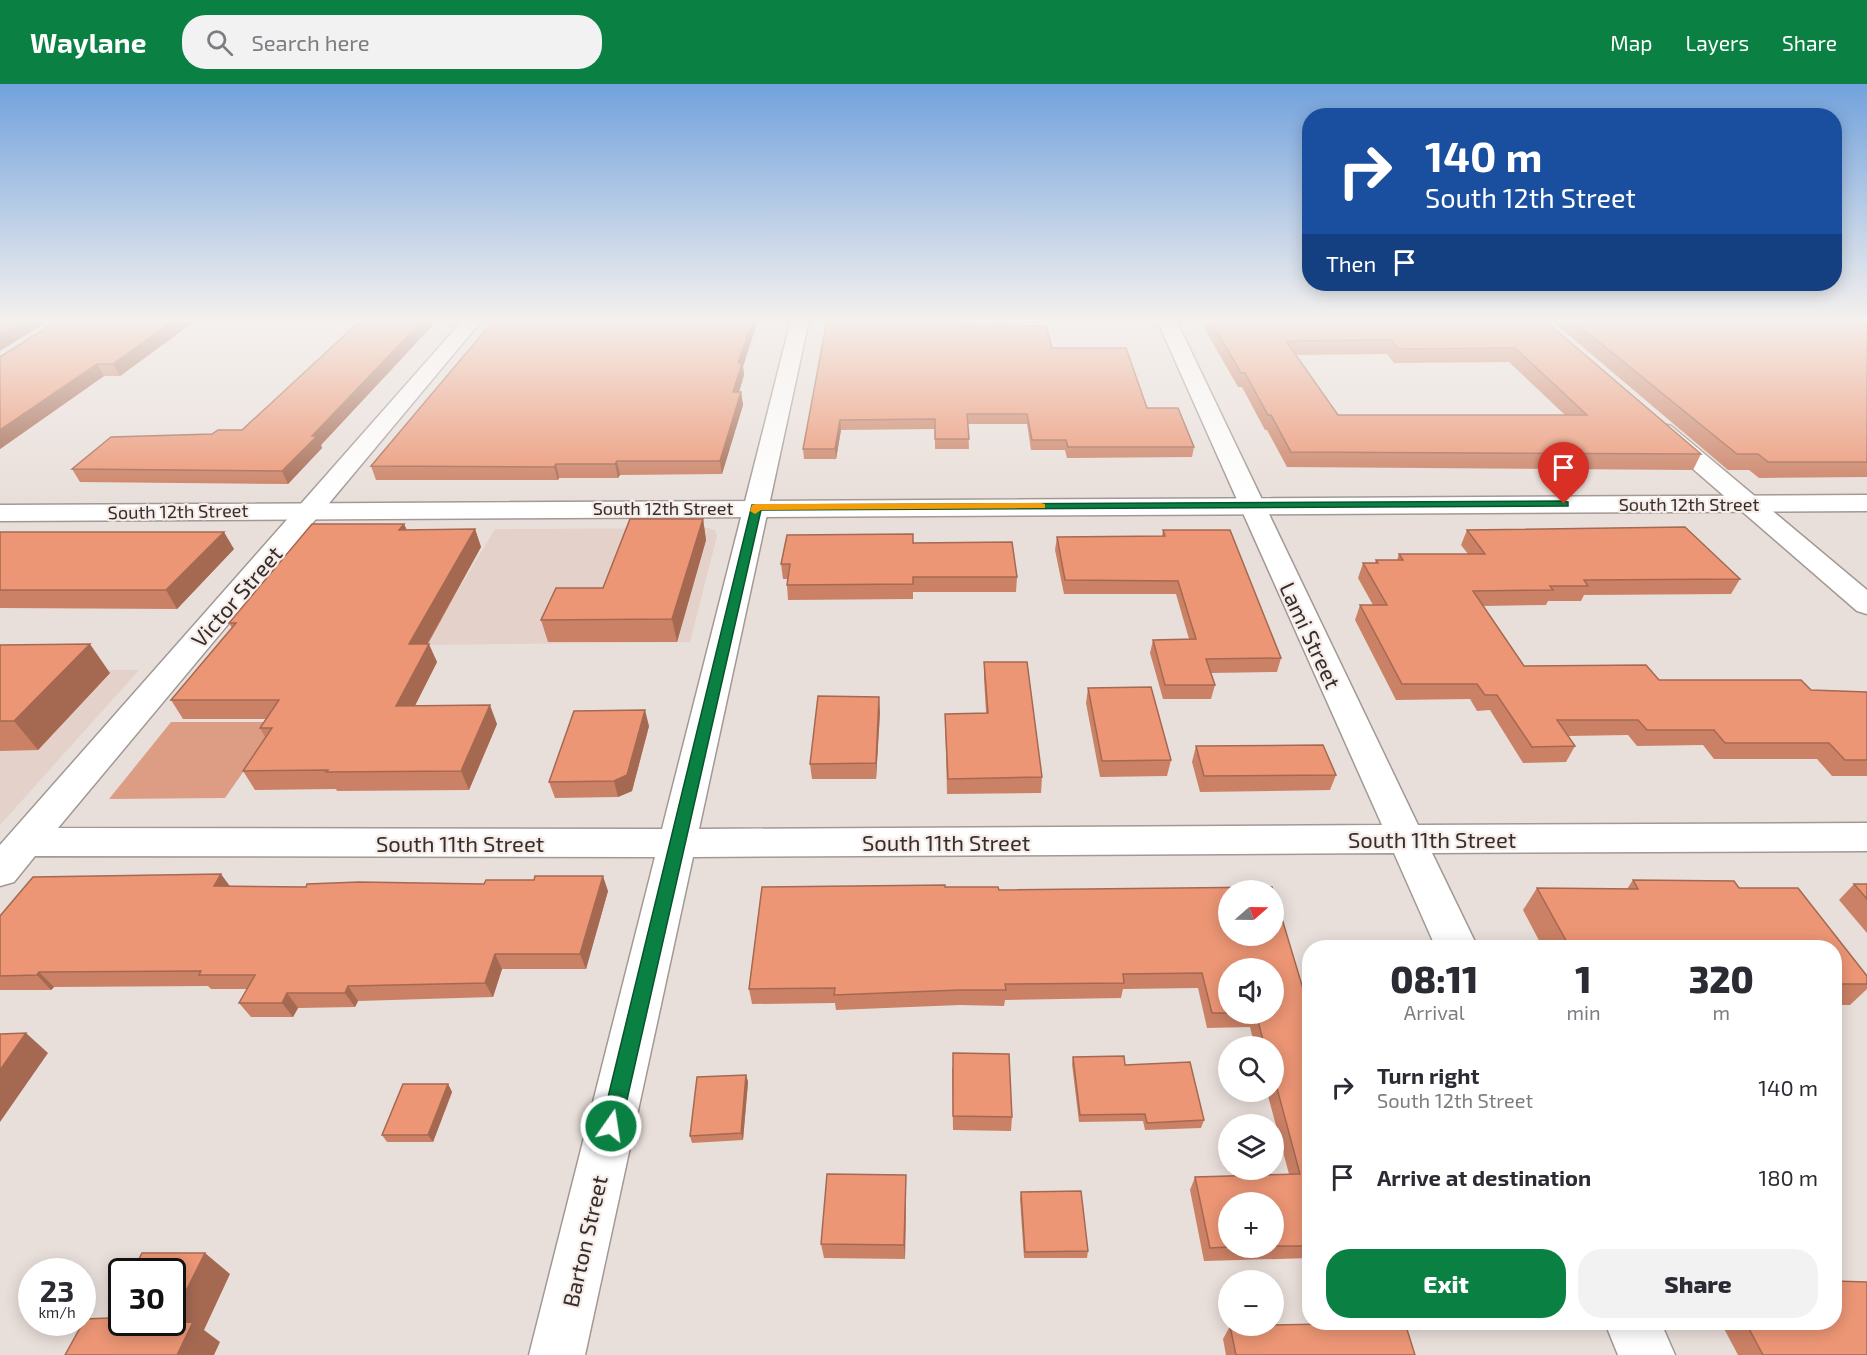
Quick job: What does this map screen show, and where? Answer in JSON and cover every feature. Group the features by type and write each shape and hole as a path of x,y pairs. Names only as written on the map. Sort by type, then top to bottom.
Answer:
{"street":[{"name":"Victor Street","path":"0,871 422,379"},
{"name":"Barton Street","path":"557,1355 786,379"},
{"name":"Lami Street","path":"1193,379 1453,940"},
{"path":"1643,414 1867,605"},
{"name":"South 12th Street","path":"0,513 756,507 1867,503"},
{"name":"South 11th Street","path":"24,842 678,843 1867,837"},
{"path":"1635,1330 1647,1355"}],"shaded area":[{"path":"708,528 715,530 717,536 690,642 425,645 495,529"},
{"path":"0,670 139,670 0,825"},
{"path":"171,722 278,722 225,798 109,799"}],"building":[{"path":"0,379 74,379 0,430"},
{"path":"297,379 366,379 312,436 317,436 282,471 72,469 111,437 212,434 218,430 242,430"},
{"path":"444,379 737,379 733,392 741,392 720,461 617,461 615,464 556,464 554,467 371,466"},
{"path":"816,379 1137,379 1147,408 1178,408 1194,447 1068,447 1066,440 1032,440 1027,414 967,414 969,439 935,439 935,419 840,420 835,449 803,449"},
{"path":"1248,379 1313,379 1338,415 1587,415 1549,379 1613,379 1701,454 1291,452 1271,415 1268,415"},
{"path":"1645,379 1867,379 1867,462 1768,462 1758,454 1737,454"},
{"path":"630,519 703,519 672,619 541,620 556,588 603,588"},
{"path":"312,524 404,524 399,530 475,529 409,644 429,644 396,706 490,705 461,771 243,771 272,728 260,728 279,700 171,700 236,623 229,623"},
{"path":"1685,527 1740,579 1584,580 1588,586 1550,586 1553,590 1473,591 1524,666 1646,665 1659,680 1801,680 1811,690 1867,692 1867,760 1845,760 1829,743 1725,743 1714,730 1647,730 1638,720 1557,720 1575,746 1532,747 1497,695 1485,695 1477,684 1402,684 1360,605 1387,605 1363,563 1378,563 1376,560 1403,560 1399,554 1485,554 1467,530"},
{"path":"1163,530 1230,530 1281,658 1206,659 1215,685 1165,685 1153,640 1196,639 1178,581 1065,580 1057,537 1165,536"},
{"path":"0,532 224,532 166,590 0,590"},
{"path":"913,534 913,543 1012,542 1017,577 913,577 913,584 787,585 790,564 781,564 787,535"},
{"path":"90,644 14,721 0,721 0,645"},
{"path":"984,662 1027,662 1042,777 948,779 945,714 988,713"},
{"path":"1151,687 1171,760 1102,761 1088,688"},
{"path":"818,696 879,697 876,763 810,764"},
{"path":"645,710 627,775 614,781 549,782 574,711"},
{"path":"1323,745 1336,775 1204,776 1196,746"},
{"path":"221,874 214,886 306,887 307,884 359,882 484,884 486,880 534,880 535,876 603,876 580,954 495,954 485,983 348,986 345,993 287,993 282,1003 239,1003 255,975 199,975 201,971 39,972 37,975 0,976 0,916 33,877"},
{"path":"1633,880 1734,881 1739,888 1798,888 1839,940 1566,940 1537,888 1638,889"},
{"path":"1854,884 1867,884 1867,899"},
{"path":"945,885 945,887 998,887 999,890 1218,888 1218,946 1284,946 1284,925 1302,985 1302,1246 1284,1246 1284,1192 1218,1192 1218,1248 1210,1248 1195,1177 1218,1176 1218,1180 1284,1180 1284,1174 1300,1174 1281,1102 1284,1102 1284,1036 1262,1036 1259,1024 1284,1024 1284,958 1218,958 1218,1013 1212,1013 1202,973 1123,974 1124,983 1005,984 1006,990 834,995 835,988 749,989 762,887"},
{"path":"1842,944 1867,976 1867,984 1842,984"},
{"path":"26,1033 0,1070 0,1034"},
{"path":"953,1053 1009,1054 1012,1117 953,1116"},
{"path":"1124,1056 1125,1065 1190,1062 1204,1120 1147,1123 1145,1114 1080,1115 1073,1057"},
{"path":"746,1075 741,1133 690,1136 697,1077"},
{"path":"403,1084 448,1084 428,1135 382,1135"},
{"path":"827,1174 906,1175 904,1245 821,1244"},
{"path":"1081,1191 1088,1251 1025,1252 1021,1192"},
{"path":"142,1253 205,1253 186,1291 186,1258 139,1258"},
{"path":"1842,1281 1867,1282 1867,1355 1763,1355 1750,1330 1842,1330"},
{"path":"108,1318 108,1336 186,1336 186,1322 193,1322 177,1355 65,1355 76,1336 96,1336 96,1319"},
{"path":"1302,1324 1302,1330 1407,1330 1415,1355 1236,1355 1232,1336 1284,1336 1284,1325"}],"slow traffic":[{"path":"755,511 756,507 1041,506"}],"route":[{"path":"611,1126 756,507 1564,504"}]}
